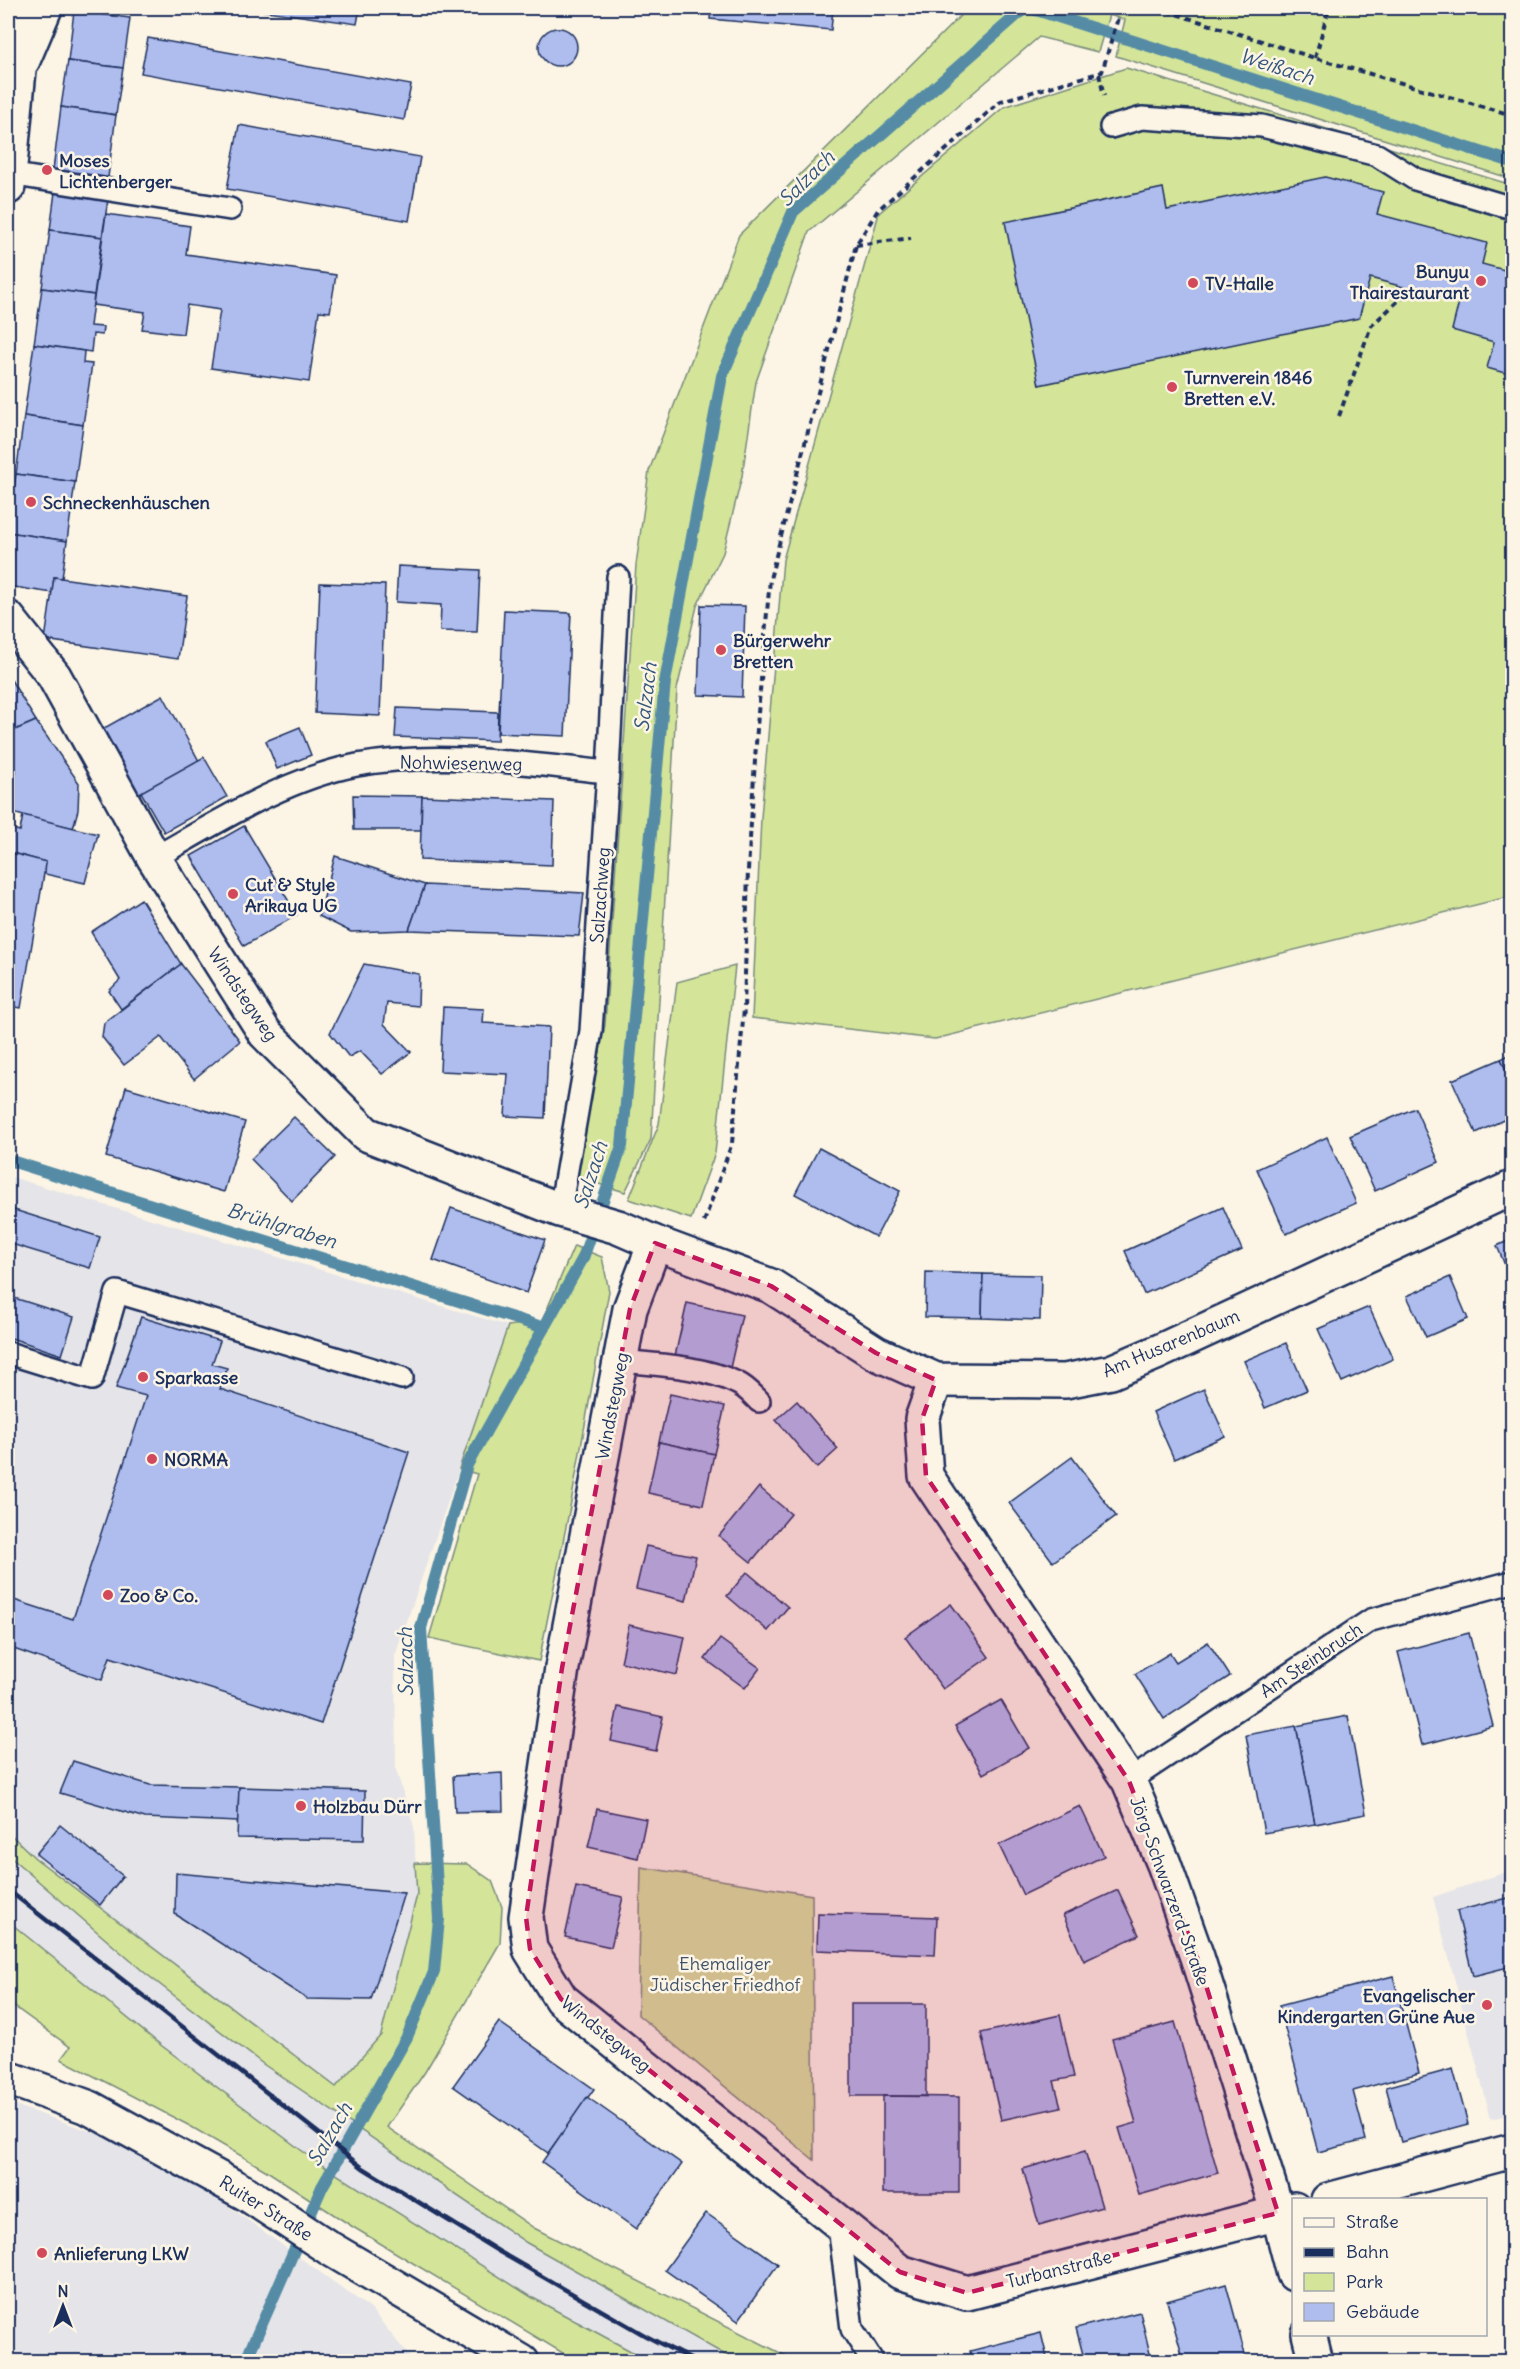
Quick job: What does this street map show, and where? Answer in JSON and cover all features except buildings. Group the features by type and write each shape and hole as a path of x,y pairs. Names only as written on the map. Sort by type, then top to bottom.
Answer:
{"street":[{"path":"17,8 19,70"},
{"path":"8,180 11,104 19,70 45,8"},
{"name":"Windstegweg","path":"8,618 54,676 154,858 265,1033 366,1134 565,1212 618,1227 655,1243 630,1309 562,1668 525,1917 530,1949 561,1999 752,2151 839,2225"},
{"name":"Am Husarenbaum","path":"655,1243 771,1286 876,1353 936,1380 1065,1381 1111,1372 1158,1352 1512,1188"},
{"name":"Jörg-Schwarzerd-Straße","path":"936,1380 922,1419 926,1476 1129,1781 1164,1864 1286,2211 1292,2265"},
{"name":"Ruiter Straße","path":"8,2078 90,2108 247,2194 329,2248 511,2359"},
{"path":"1332,2198 1512,2151"},
{"name":"Turbanstraße","path":"839,2225 900,2272 967,2293 1286,2211"},
{"path":"1310,2336 1316,2361"}],"lane":[{"path":"1111,127 1142,118 1262,126 1377,155 1415,179 1512,208"},
{"path":"8,180 231,209"},
{"name":"Salzachweg","path":"565,1212 591,1031 618,577"},
{"name":"Nohwiesenweg","path":"154,858 251,804 313,778 356,765 410,759 506,762 608,772"},
{"path":"8,1353 92,1379 117,1292 402,1378"},
{"path":"621,1360 673,1366 716,1375 740,1384 759,1401"},
{"name":"Am Steinbruch","path":"1129,1781 1371,1620 1512,1582"},
{"path":"839,2225 852,2329 873,2361"}],"path":[{"path":"1157,8 1315,58 1512,115"},
{"path":"1315,58 1329,8"},
{"path":"692,1257 732,1143 744,1009 748,870 758,713 770,579 856,245 878,210 1001,101 1102,72 1120,9"},
{"path":"856,245 911,238"},
{"path":"1507,271 1512,250"},
{"path":"1339,416 1371,326 1411,289"}],"highlighted area":[{"path":"655,1243 771,1286 876,1353 936,1380 922,1419 926,1476 1129,1781 1197,1957 1278,2213 967,2293 900,2272 561,1999 530,1949 526,1917 562,1668 630,1309"}],"shaded area":[{"path":"8,1176 508,1326 395,1656 396,1770 414,1827 417,1895 381,2036 336,2087 35,1858 8,1832"},
{"path":"8,1855 145,1973 263,2064 527,2243 736,2361 649,2361 533,2298 317,2162 162,2046 8,1921"},
{"name":"Evangelischer Kindergarten Grüne Aue","path":"1512,1870 1512,2114 1491,2119 1433,1897"},
{"path":"8,2103 128,2144 220,2200 371,2309 413,2361 8,2362"}],"green space":[{"path":"957,8 1512,8 1512,179 1116,56 1125,20 1109,15 1098,52 1039,37 809,232 756,382 742,476 723,553 697,606 677,689 651,1139 625,1192 576,1177 605,1025 636,565 649,471 739,235 962,14"},
{"name":"Turnverein 1846 Bretten e.V.","path":"1126,68 1512,185 1512,896 935,1039 752,1018 761,818 783,560 879,213 1004,107"},
{"path":"735,966 715,1153 691,1219 629,1199 659,1124 677,982"},
{"path":"574,1246 602,1257 609,1291 572,1497 539,1661 429,1638 477,1474 459,1469 508,1326 542,1321"},
{"path":"8,1832 35,1858 336,2087 381,2035 417,1895 415,1863 467,1864 492,1881 502,1907 500,1943 425,2072 387,2127 534,2228 796,2361 736,2361 527,2243 263,2064 145,1973 8,1855"},
{"name":"Ehemaliger Jüdischer Friedhof","path":"641,1867 812,1895 814,2160 638,2015"},
{"path":"8,1921 162,2046 317,2162 533,2298 649,2361 576,2361 353,2227 267,2171 190,2126 61,2059 70,2047 8,2002"}],"waterway":[{"name":"Salzach","path":"245,2362 322,2187 407,2037 434,1972 439,1919 421,1628 467,1465 583,1258 622,1146 665,682 722,376 793,212 1025,8"},
{"name":"Weißach","path":"1030,8 1512,162"},
{"name":"Brühlgraben","path":"8,1160 545,1328"}],"railway":[{"path":"8,1890 363,2168 498,2251 696,2362"}],"place":[{"name":"Moses Lichtenberger","path":"47,170"},
{"name":"Bunyu Thairestaurant","path":"1481,281"},
{"name":"TV-Halle","path":"1193,283"},
{"name":"Turnverein 1846 Bretten e.V.","path":"1172,387"},
{"name":"Schneckenhäuschen","path":"31,502"},
{"name":"Bürgerwehr Bretten","path":"721,650"},
{"name":"Cut & Style Arikaya UG","path":"233,894"},
{"name":"Sparkasse","path":"143,1377"},
{"name":"NORMA","path":"152,1459"},
{"name":"Zoo & Co.","path":"108,1595"},
{"name":"Holzbau Dürr","path":"301,1806"},
{"name":"Evangelischer Kindergarten Grüne Aue","path":"1487,2005"},
{"name":"Anlieferung LKW","path":"42,2253"}]}
